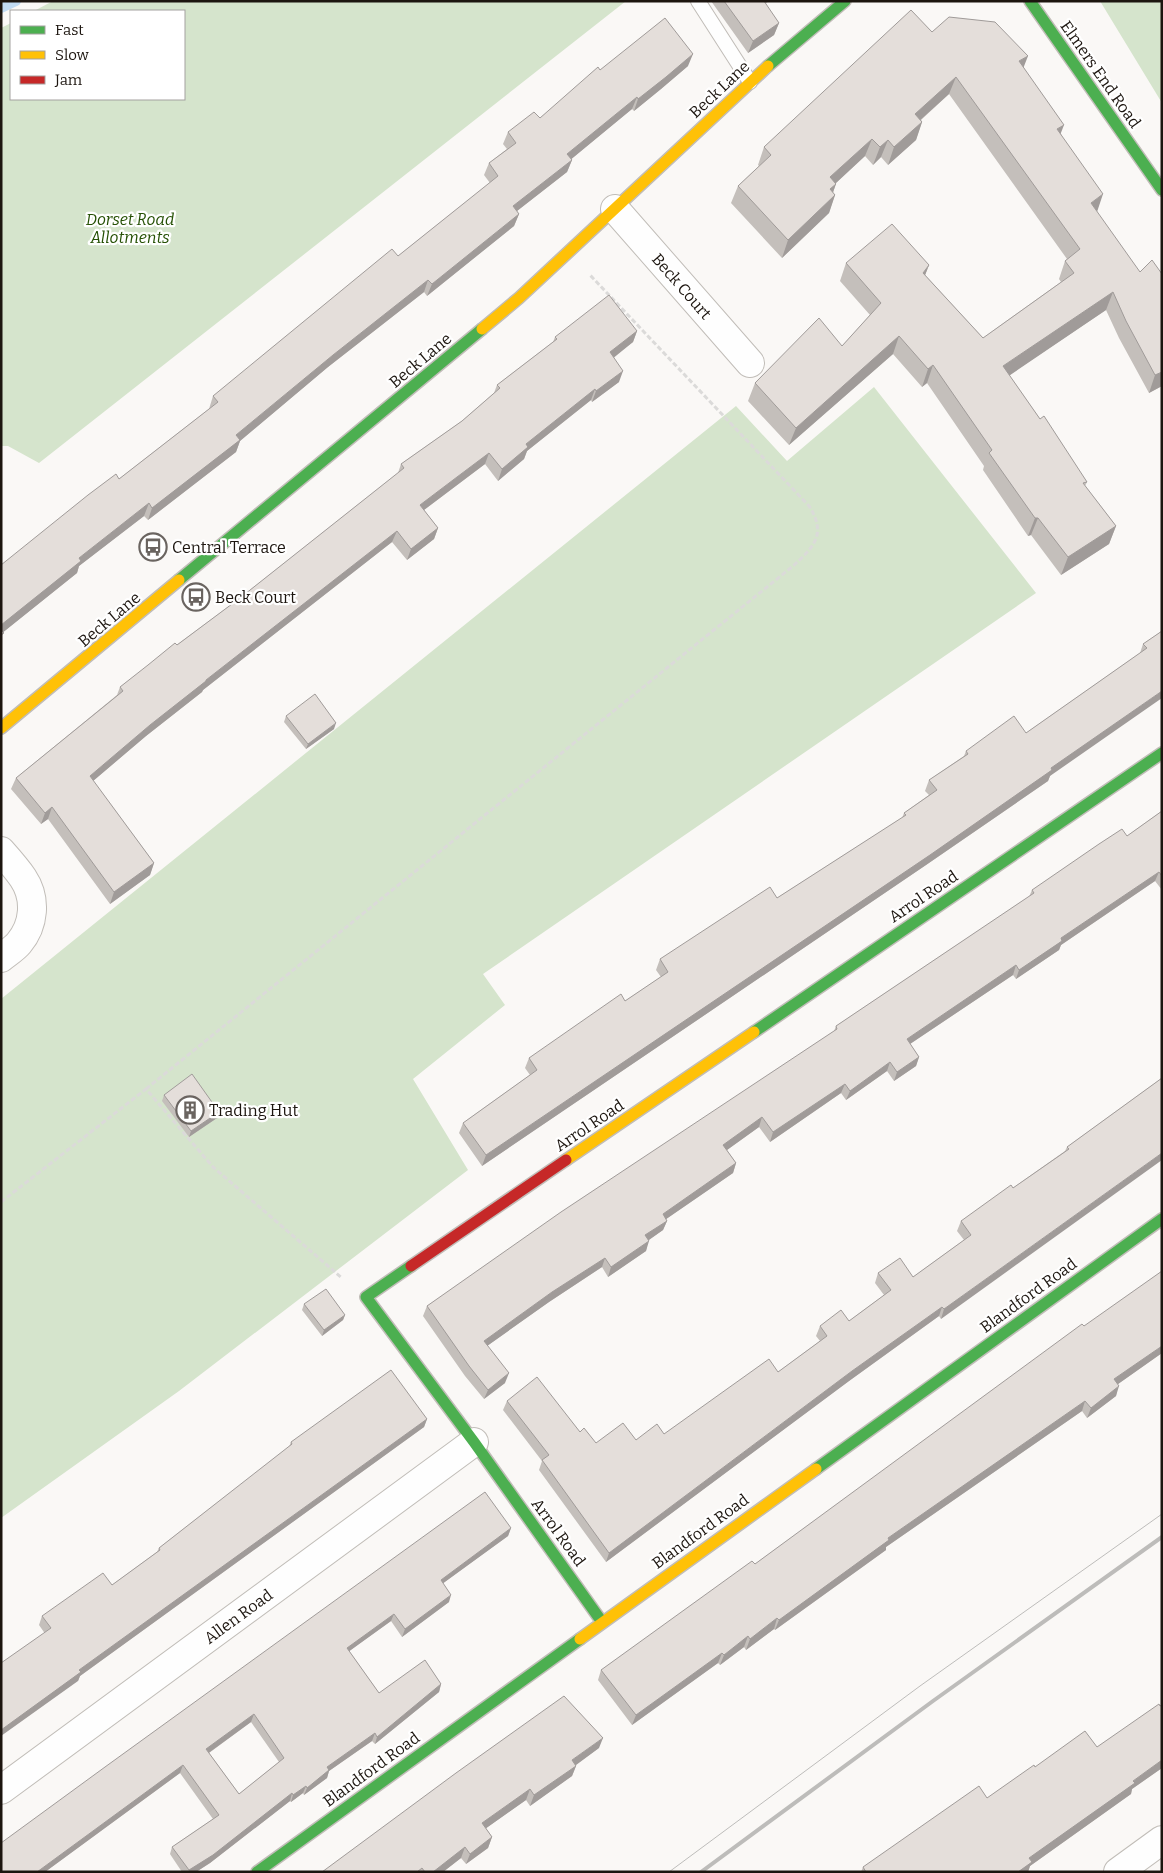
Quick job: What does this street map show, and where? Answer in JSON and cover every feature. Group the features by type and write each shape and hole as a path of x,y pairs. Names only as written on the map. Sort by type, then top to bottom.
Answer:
{"street":[{"name":"Beck Lane","path":"1,728 519,298 750,82 845,1"},
{"name":"Elmers End Road","path":"1030,1 1162,190"},
{"name":"Beck Court","path":"615,209 750,363"},
{"name":"Arrol Road","path":"602,1622 474,1442 366,1298 1162,753"},
{"path":"1,852 24,879 32,897 32,915 29,928 18,944 1,958"},
{"name":"Blandford Road","path":"257,1872 1162,1219"},
{"name":"Allen Road","path":"1,1790 474,1442"},
{"path":"1118,1872 1162,1840"}],"lane":[{"path":"698,1 750,82"}],"path":[{"path":"1,1202 146,1089 811,550 816,541 818,529 816,517 809,506 568,252"},
{"path":"146,1089 213,1167 366,1298"}],"green space":[{"name":"Dorset Road Allotments","path":"53,1 626,1 39,463 8,446 1,446 1,28 10,24 10,100 185,100 185,10 36,10"},
{"path":"1100,1 1162,1 1162,103"},
{"path":"874,387 1036,593 483,974 505,1005 413,1079 468,1170 179,1391 1,1518 1,999 736,406 787,461"}],"building":[{"path":"724,1 764,1 779,23 753,41"},
{"path":"911,10 932,32 949,17 995,22 1028,56 1019,61 1064,125 1057,129 1103,194 1091,203 1140,272 1152,260 1162,274 1162,372 1155,375 1113,292 1003,366 1040,419 1044,416 1087,482 1083,483 1116,526 1068,557 1038,518 1035,518 989,453 992,450 933,365 928,369 899,336 796,428 755,383 819,318 842,346 881,303 846,263 892,224 929,265 923,273 983,338 1074,273 1065,261 1080,249 956,77 915,114 922,122 894,147 888,140 880,147 872,139 830,177 836,184 830,189 835,195 788,240 738,186 771,155 764,147"},
{"path":"665,18 693,54 567,154 572,160 513,206 519,214 432,284 428,280 333,355 236,435 240,440 152,508 149,503 79,558 81,561 1,625 1,565 88,495 116,474 119,479 218,402 213,396 392,249 398,256 498,176 489,163 516,143 508,132 534,112 540,118 598,67 600,70"},
{"path":"609,295 637,331 610,352 623,371 596,391 595,389 526,444 528,447 502,469 489,453 420,505 438,528 411,549 397,531 206,680 90,776 154,863 114,892 52,807 45,813 16,778 123,691 120,687 175,643 177,645 240,598 404,468 401,464 462,421 500,388 497,385 557,339 555,337"},
{"path":"1162,631 1162,691 930,855 486,1155 463,1123 537,1070 529,1058 621,994 625,1001 668,972 660,959 770,887 777,898 906,815 904,813 937,790 929,780 968,754 966,751 1014,716 1026,733 1147,648 1143,644"},
{"path":"315,694 336,723 308,744 286,716"},
{"path":"1162,811 1162,876 1159,872 1061,938 1062,941 1019,970 1016,965 907,1039 919,1057 897,1072 890,1062 850,1091 845,1084 773,1132 762,1117 723,1145 736,1163 663,1214 667,1221 645,1235 649,1241 611,1267 605,1258 552,1292 484,1341 509,1373 488,1390 427,1306 561,1212 837,1029 836,1026 1034,893 1032,890 1099,844 1122,829 1127,836"},
{"name":"Trading Hut","path":"192,1074 219,1112 191,1131 164,1095"},
{"path":"1162,1078 1162,1153 944,1309 942,1307 852,1371 609,1553 542,1460 549,1455 507,1401 537,1377 580,1432 584,1428 596,1443 623,1423 636,1440 657,1424 664,1434 769,1359 778,1372 827,1336 820,1326 841,1310 849,1321 891,1290 878,1273 900,1258 913,1277 971,1235 961,1221 1011,1185 1013,1188 1069,1149 1067,1147"},
{"path":"1162,1271 1162,1346 1114,1379 1119,1386 1091,1408 1085,1401 888,1538 889,1540 779,1620 777,1618 750,1639 748,1636 724,1655 722,1653 636,1715 601,1670 752,1561 755,1564 1082,1324 1084,1326"},
{"path":"326,1289 345,1315 324,1330 304,1304"},
{"path":"391,1370 427,1419 79,1670 81,1672 1,1730 1,1663 51,1628 42,1616 103,1573 112,1585 160,1550 159,1548 292,1444 291,1442"},
{"path":"485,1492 511,1528 441,1580 451,1595 405,1629 394,1614 347,1648 379,1693 425,1660 441,1684 377,1737 375,1733 327,1767 329,1770 307,1788 306,1786 293,1795 292,1793 213,1855 189,1870 172,1847 219,1815 183,1765 37,1872 1,1872 1,1843","holes":["254,1714 284,1758 239,1794 206,1749"]},
{"path":"564,1696 603,1738 572,1760 576,1766 534,1795 530,1789 482,1823 492,1837 470,1854 465,1847 433,1872 425,1872 422,1868 417,1872 322,1872 456,1773"},
{"path":"1159,1704 1160,1706 1162,1705 1162,1760 1133,1781 1135,1783 1029,1858 1032,1862 1018,1872 866,1872 863,1867 979,1786 987,1798 1085,1731 1097,1747"}],"waterway":[{"path":"1,8 16,1"}],"tram line":[{"path":"669,1872 920,1686 1162,1514"}],"railway":[{"path":"701,1872 933,1701 1162,1537"}],"traffic: fast":[{"path":"768,66 845,1"},
{"path":"1030,1 1162,190"},
{"path":"179,580 482,329"},
{"path":"754,1032 1162,753"},
{"path":"816,1469 1162,1219"},
{"path":"411,1266 366,1297 474,1442 602,1622"},
{"path":"257,1872 580,1639"}],"traffic: slow":[{"path":"482,329 519,298 768,66"},
{"path":"1,728 179,580"},
{"path":"566,1160 754,1032"},
{"path":"580,1639 816,1469"}],"traffic: jam":[{"path":"411,1266 566,1160"}],"place":[{"name":"Central Terrace","path":"153,547"},
{"name":"Beck Court","path":"196,597"},
{"name":"Trading Hut","path":"190,1110"}]}
